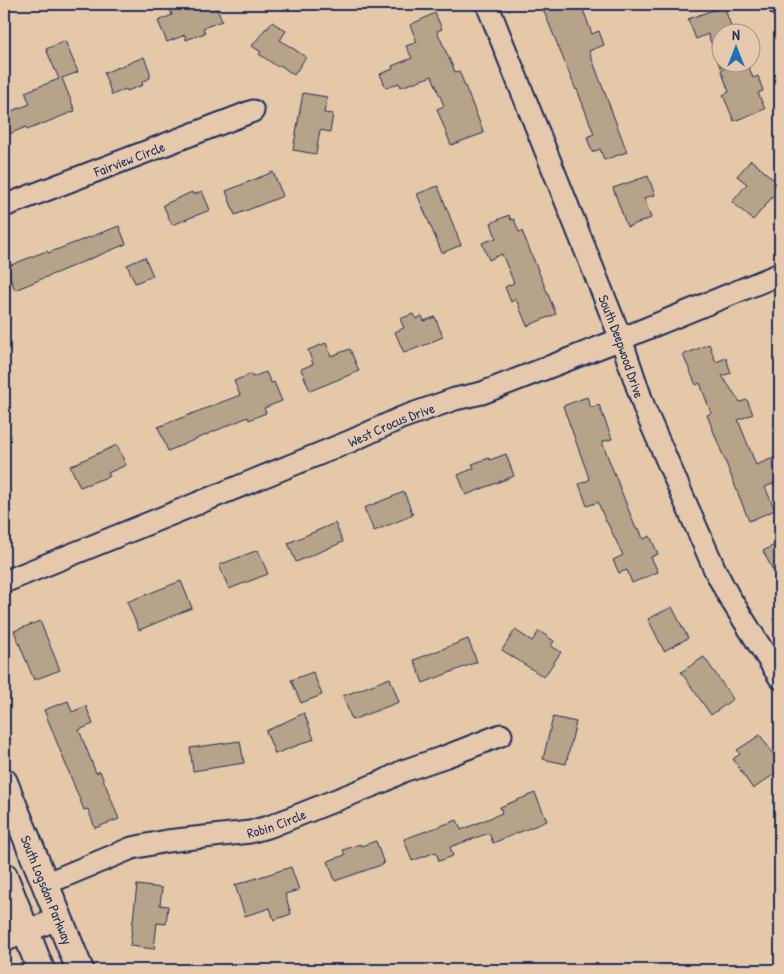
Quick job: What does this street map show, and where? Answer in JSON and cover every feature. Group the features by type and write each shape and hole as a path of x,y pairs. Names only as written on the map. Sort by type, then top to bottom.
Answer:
{"main road":[{"name":"South Logsdon Parkway","path":"4,782 80,970"},
{"path":"4,876 15,936 41,970"}],"street":[{"name":"South Deepwood Drive","path":"487,4 621,339 645,410 715,570 728,595 780,678"},
{"name":"Fairview Circle","path":"4,206 253,111"},
{"name":"West Crocus Drive","path":"4,582 342,445 401,418 455,399 482,393 780,274"},
{"name":"Robin Circle","path":"45,884 132,848 166,841 250,832 272,826 403,772 501,735"},
{"path":"15,936 59,918"}],"building":[{"path":"179,4 215,4 222,21 203,28 205,33 186,40 185,35 167,42 158,21 172,15 169,7"},
{"path":"541,4 581,4 592,34 599,31 604,45 589,51 627,152 604,160 600,149 592,152 587,137 594,134"},
{"path":"724,6 730,22 712,22 712,45 708,34 696,39 688,19"},
{"path":"435,13 442,29 437,31 455,72 459,71 484,133 451,145 437,109 444,106 432,76 401,87 399,83 386,88 380,74 393,69 392,66 412,58 406,46 417,42 410,25"},
{"path":"272,22 286,31 280,40 306,57 294,75 259,54 261,52 252,46"},
{"path":"65,41 78,72 62,78 75,111 27,130 26,127 4,136 4,114 30,104 25,92 59,79 46,49"},
{"path":"144,57 150,72 150,78 142,82 143,85 112,95 104,73"},
{"path":"722,72 751,72 753,78 758,76 763,91 758,93 765,109 734,121 723,95 729,92"},
{"path":"303,93 327,97 324,113 333,114 330,132 320,130 316,154 293,150"},
{"path":"751,160 780,185 780,188 753,220 732,202 747,184 737,176"},
{"path":"273,172 283,196 235,215 226,191"},
{"path":"648,176 655,195 644,198 651,218 627,227 613,188"},
{"path":"438,186 461,245 442,253 417,194"},
{"path":"202,191 210,210 172,225 163,205 192,192 193,195"},
{"path":"509,215 511,220 514,219 519,232 522,231 556,314 527,326 516,299 511,302 505,287 514,283 502,254 489,260 482,243 496,238 491,223"},
{"path":"119,226 126,244 15,290 6,267"},
{"path":"145,257 153,276 135,283 127,265"},
{"path":"413,314 416,319 422,316 424,321 435,317 443,337 404,353 395,332 404,328 400,319"},
{"path":"326,343 331,356 350,349 359,371 310,391 301,369 313,364 308,350"},
{"path":"709,344 716,362 726,358 731,373 722,376 740,402 747,400 753,414 738,420 756,465 776,457 780,466 780,481 765,487 775,510 749,521 707,415 711,413 700,383 696,385 683,355"},
{"path":"266,372 271,383 274,382 282,401 264,408 266,413 249,420 248,417 168,451 158,427 240,395 234,381 251,374 252,377"},
{"path":"587,397 591,408 599,405 612,439 602,442 636,529 639,528 643,539 650,536 658,554 651,557 658,572 632,583 627,570 619,573 613,560 623,555 598,502 587,506 579,484 589,480 588,475 563,406"},
{"path":"117,445 126,465 108,473 110,476 80,487 70,466"},
{"path":"506,454 514,476 466,495 458,475 474,468 472,464"},
{"path":"404,492 413,515 374,531 364,508"},
{"path":"335,523 343,542 296,562 288,543"},
{"path":"780,542 780,584 763,551"},
{"path":"258,550 268,574 229,589 219,565"},
{"path":"181,581 192,608 139,630 127,602"},
{"path":"672,607 688,638 664,651 648,619"},
{"path":"40,621 60,670 34,680 14,631"},
{"path":"515,630 532,641 539,631 554,641 551,646 561,652 544,677 502,650"},
{"path":"468,639 477,662 423,683 414,660"},
{"path":"704,657 733,699 711,715 681,672"},
{"path":"313,672 322,695 301,703 291,680"},
{"path":"390,678 399,702 352,720 343,696"},
{"path":"68,701 72,712 86,706 93,724 79,730 96,773 100,771 119,819 95,828 88,809 84,810 44,710"},
{"path":"304,713 314,739 275,754 266,731"},
{"path":"553,717 576,722 566,764 543,759"},
{"path":"760,735 780,764 780,770 753,789 733,759 740,754 737,750"},
{"path":"240,741 244,763 193,771 190,748"},
{"path":"535,793 547,821 493,843 489,833 450,847 453,856 439,861 436,852 412,861 404,839 457,820 461,830 502,813 500,807"},
{"path":"376,841 384,864 335,881 328,861 345,855 343,850"},
{"path":"291,867 299,890 285,894 291,914 274,920 270,908 245,916 235,885"},
{"path":"137,885 162,888 160,905 168,906 166,924 157,923 154,949 130,946"}]}
